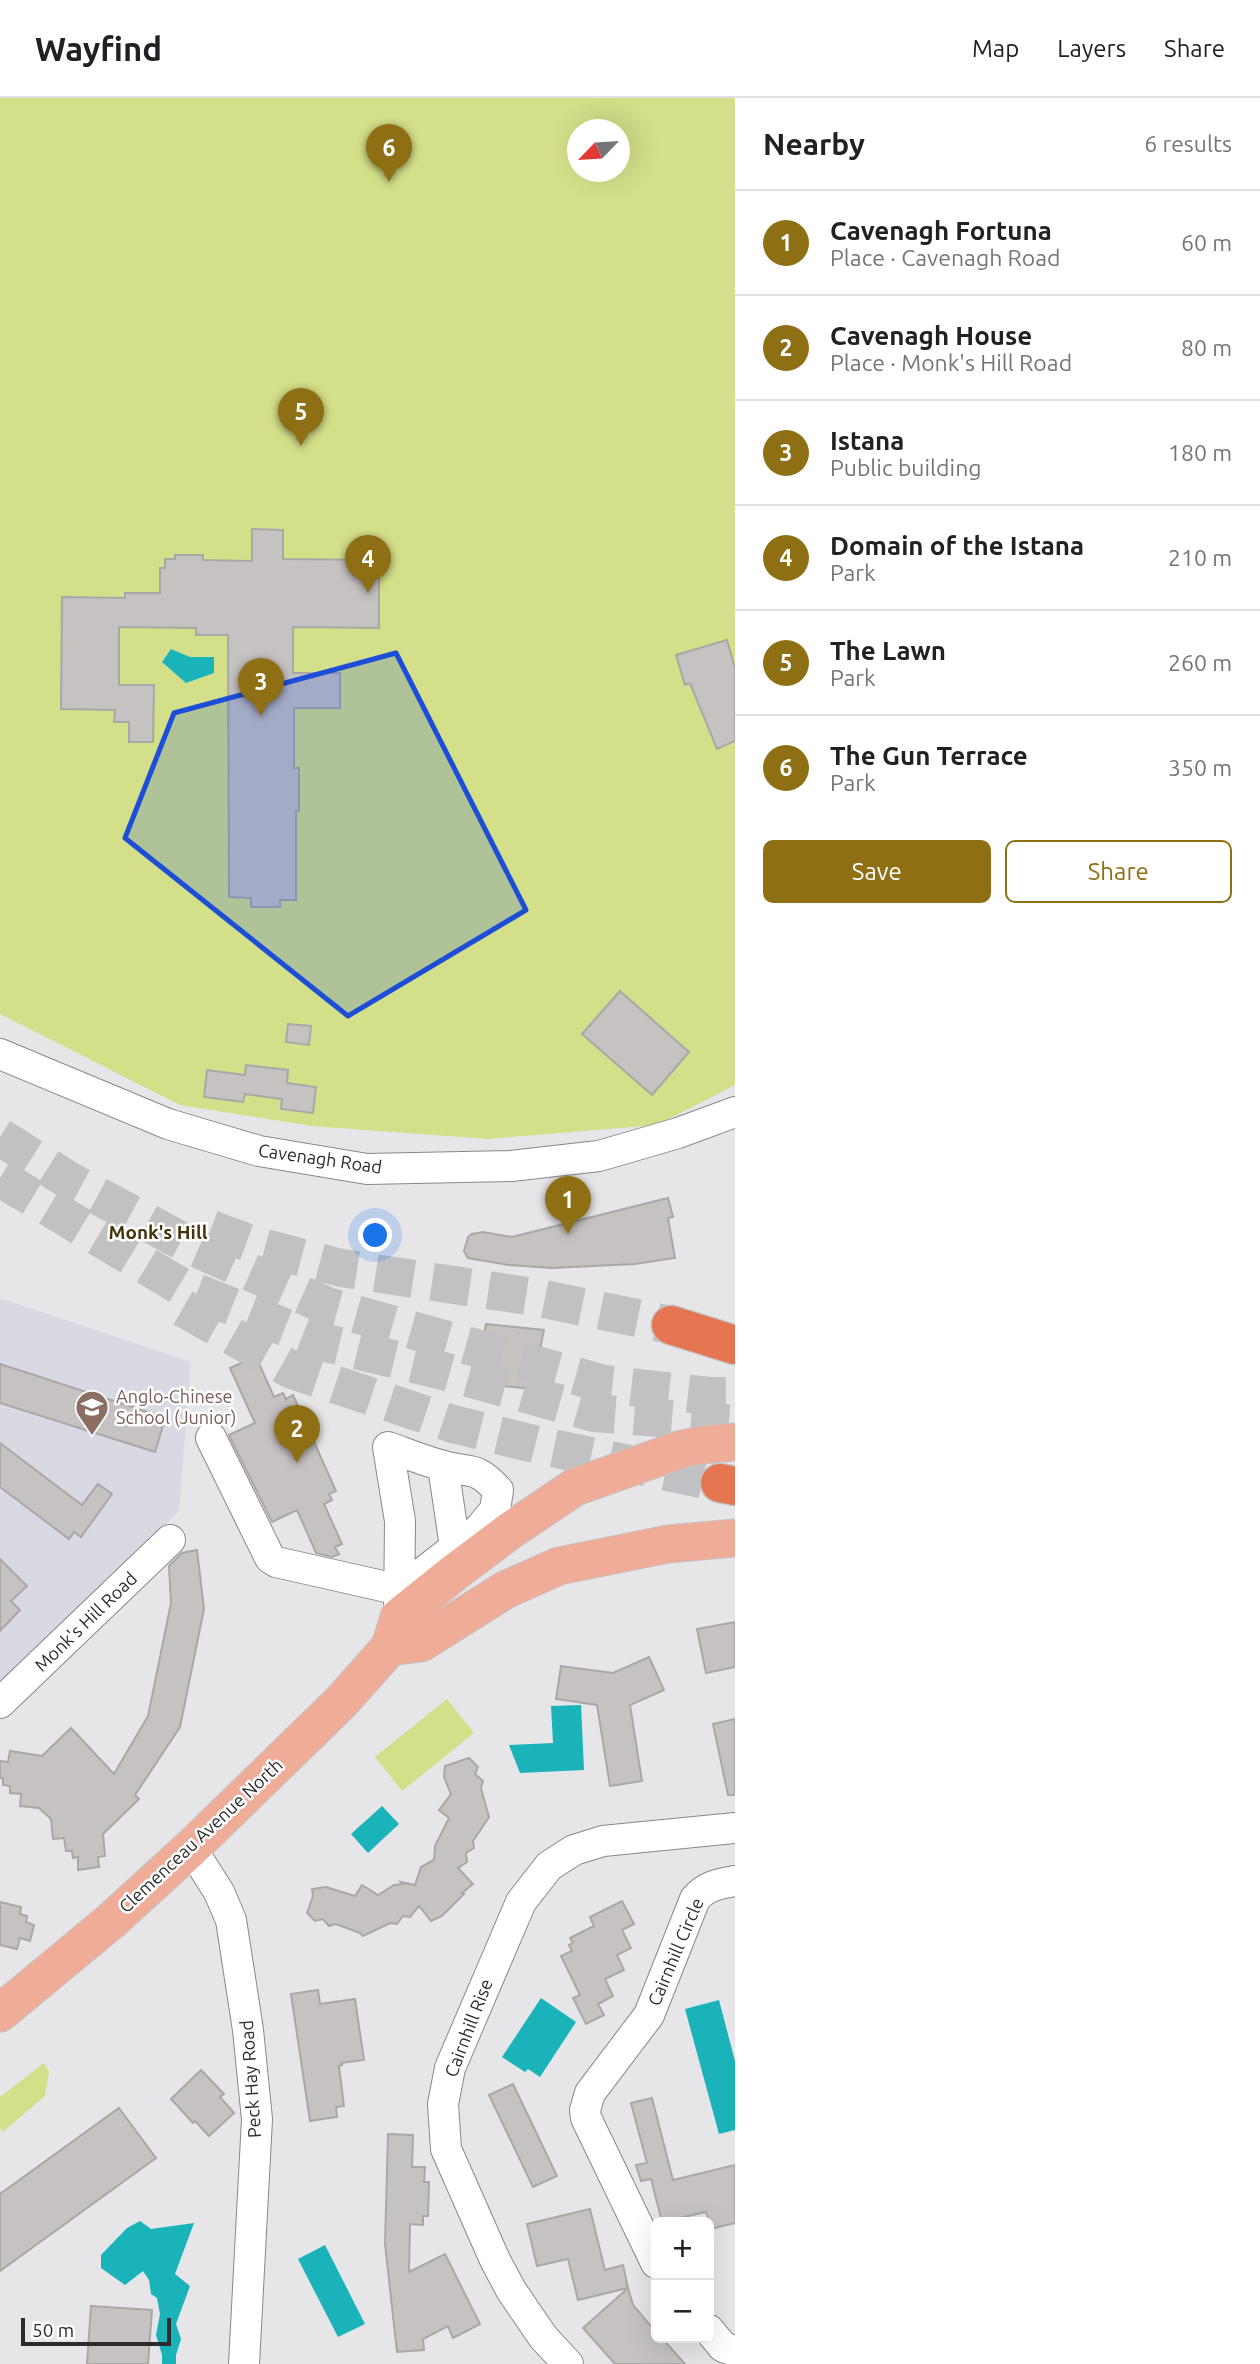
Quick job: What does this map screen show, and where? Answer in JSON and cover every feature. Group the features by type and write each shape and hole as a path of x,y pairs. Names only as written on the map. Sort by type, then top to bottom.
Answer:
{"highway":[{"path":"671,1325 735,1345"}],"main road":[{"name":"Clemenceau Avenue North","path":"0,2014 111,1921 191,1848 341,1702 402,1624 510,1530 575,1487 682,1449 735,1442"},
{"name":"Clemenceau Avenue North","path":"402,1624 505,1590 559,1566 668,1544 735,1538"}],"street":[{"name":"Cavenagh Road","path":"0,1054 168,1125 259,1151 367,1169 511,1166 599,1156 678,1133 735,1112"},
{"path":"211,1438 270,1558 402,1624"},
{"path":"388,1447 443,1466 473,1470 486,1477 498,1490 495,1510 479,1529 455,1547 402,1624 400,1521 388,1447"},
{"path":"443,1466 455,1547"},
{"name":"Monk's Hill Road","path":"0,1703 170,1540"},
{"name":"Cairnhill Rise","path":"568,2364 543,2337 511,2290 446,2148 443,2104 450,2068 521,1902 549,1866 574,1850 603,1840 735,1828"},
{"name":"Peck Hay Road","path":"191,1848 219,1892 230,1920 248,2030 257,2119 244,2364"},
{"name":"Cairnhill Circle","path":"651,2253 586,2118 587,2101 590,2093 649,2015 695,1899 711,1886 735,1881"},
{"path":"714,2336 723,2347 735,2351"}],"highlighted area":[{"path":"396,653 526,910 348,1016 125,838 174,713"}],"shaded area":[{"name":"Anglo-Chinese School (Junior)","path":"0,1298 191,1362 179,1511 0,1681"}],"green space":[{"path":"0,98 735,98 735,1085 657,1125 488,1139 311,1126 180,1105 0,1014"},
{"path":"447,1699 474,1733 402,1791 375,1757"},
{"path":"44,2063 49,2072 45,2096 3,2132 0,2128 0,2097"}],"water":[{"path":"171,649 190,657 214,657 214,673 186,683 162,662"},
{"path":"581,1705 584,1770 520,1773 509,1745 553,1743 551,1706"},
{"path":"382,1806 399,1824 368,1853 351,1834"},
{"path":"541,1998 576,2022 540,2077 528,2069 525,2072 502,2057"},
{"path":"719,2000 735,2061 735,2130 719,2134 685,2009"},
{"path":"140,2221 151,2229 194,2223 175,2274 190,2286 176,2324 181,2339 176,2364 162,2364 156,2335 160,2314 157,2298 151,2294 149,2280 143,2271 125,2285 101,2268 101,2255 127,2228"},
{"path":"325,2245 365,2324 338,2337 298,2259"}],"building":[{"path":"252,529 283,530 283,559 379,560 379,628 293,627 293,673 340,673 340,708 294,708 294,768 299,768 296,900 280,900 280,907 251,907 251,898 229,897 228,635 196,635 196,628 119,627 119,685 154,685 153,742 129,742 129,722 114,722 115,710 61,709 62,597 125,598 125,593 160,593 160,568 165,568 165,559 175,559 175,555 203,555 203,560 252,561"},
{"path":"727,640 735,668 735,741 717,749 690,683 685,685 676,655"},
{"path":"620,991 689,1052 652,1095 582,1034"},
{"path":"288,1024 311,1026 309,1045 286,1042"},
{"path":"246,1065 288,1070 287,1083 316,1087 313,1113 281,1109 282,1099 245,1094 243,1102 204,1097 207,1070 245,1075"},
{"path":"668,1198 673,1217 668,1218 675,1258 635,1264 552,1268 509,1265 468,1258 464,1251 468,1237 472,1234 483,1232 512,1237"},
{"path":"486,1324 544,1330 532,1389 475,1383"},
{"path":"250,1359 253,1363 258,1361 274,1397 283,1393 286,1399 293,1395 336,1491 329,1494 332,1500 324,1504 342,1544 335,1547 339,1554 332,1557 316,1553 297,1510 272,1522 229,1435 255,1423 230,1368"},
{"path":"0,1364 154,1414 153,1419 164,1422 155,1452 0,1403"},
{"path":"0,1443 82,1505 98,1484 112,1494 81,1537 74,1532 69,1539 0,1487"},
{"path":"197,1550 204,1609 180,1727 135,1795 139,1799 103,1834 105,1856 98,1857 99,1867 78,1870 78,1857 73,1858 72,1851 66,1851 64,1838 53,1839 51,1819 39,1808 20,1806 21,1794 10,1793 10,1786 3,1785 3,1778 0,1778 0,1761 8,1762 10,1751 42,1756 71,1728 114,1774 148,1716 171,1603 169,1566 182,1553"},
{"path":"0,1559 27,1586 11,1601 20,1610 0,1631"},
{"path":"735,1622 735,1667 706,1673 697,1629"},
{"path":"649,1657 664,1690 630,1705 642,1781 610,1786 597,1705 556,1699 561,1666 613,1673"},
{"path":"735,1719 735,1795 728,1795 713,1724"},
{"path":"469,1758 478,1767 475,1774 483,1781 481,1788 489,1817 473,1841 474,1848 466,1853 467,1862 458,1868 473,1884 462,1893 464,1894 442,1916 431,1921 419,1906 410,1917 403,1916 397,1924 390,1923 363,1936 336,1924 329,1926 323,1919 315,1921 307,1913 313,1896 312,1889 326,1887 355,1896 362,1885 378,1895 394,1885 403,1884 401,1882 415,1885 421,1867 434,1860 435,1846 449,1818 439,1810 451,1794 444,1777 445,1766"},
{"path":"622,1901 634,1924 622,1930 631,1948 617,1955 624,1970 605,1979 613,1996 598,2004 604,2015 586,2024 573,1998 580,1995 561,1956 572,1951 569,1945 573,1943 570,1938 594,1926 590,1917"},
{"path":"0,1902 21,1907 20,1914 27,1916 26,1922 34,1925 30,1941 20,1938 17,1949 0,1945"},
{"path":"318,1990 320,2004 355,1999 364,2060 341,2063 339,2066 344,2106 336,2107 337,2117 310,2121 291,1994"},
{"path":"201,2070 224,2094 220,2097 234,2113 209,2136 171,2099"},
{"path":"513,2084 557,2176 533,2187 489,2095"},
{"path":"652,2098 673,2180 735,2165 735,2223 714,2228 714,2217 707,2217 706,2212 684,2217 661,2217 651,2179 641,2181 636,2165 647,2163 631,2103"},
{"path":"119,2108 156,2158 0,2271 0,2194"},
{"path":"388,2134 413,2135 412,2167 425,2167 424,2182 429,2182 428,2216 423,2216 423,2225 410,2224 409,2272 445,2254 480,2324 453,2338 448,2326 423,2339 424,2350 397,2352 385,2244"},
{"path":"590,2209 605,2270 623,2265 628,2288 578,2300 568,2259 537,2266 527,2224"},
{"path":"628,2288 633,2305 651,2326 651,2343 666,2343 685,2364 615,2364 583,2328"},
{"path":"91,2306 152,2310 148,2364 87,2364"}],"tunnel":[{"path":"0,1137 70,1181 191,1246 327,1306 604,1384 710,1396 735,1396"},
{"path":"0,1178 180,1286 322,1342 443,1371 594,1413 735,1424"},
{"path":"211,1229 254,1245 341,1268 534,1297 671,1325"},
{"path":"183,1308 292,1370 453,1424 538,1445 720,1483"}],"place":[{"name":"The Gun Terrace","path":"389,182"},
{"name":"The Lawn","path":"301,446"},
{"name":"Domain of the Istana","path":"368,593"},
{"name":"Istana","path":"261,716"},
{"name":"Cavenagh Fortuna","path":"568,1234"},
{"name":"Anglo-Chinese School (Junior)","path":"92,1437"},
{"name":"Cavenagh House","path":"297,1463"}],"district":[{"name":"Monk's Hill","path":"158,1232"}]}
